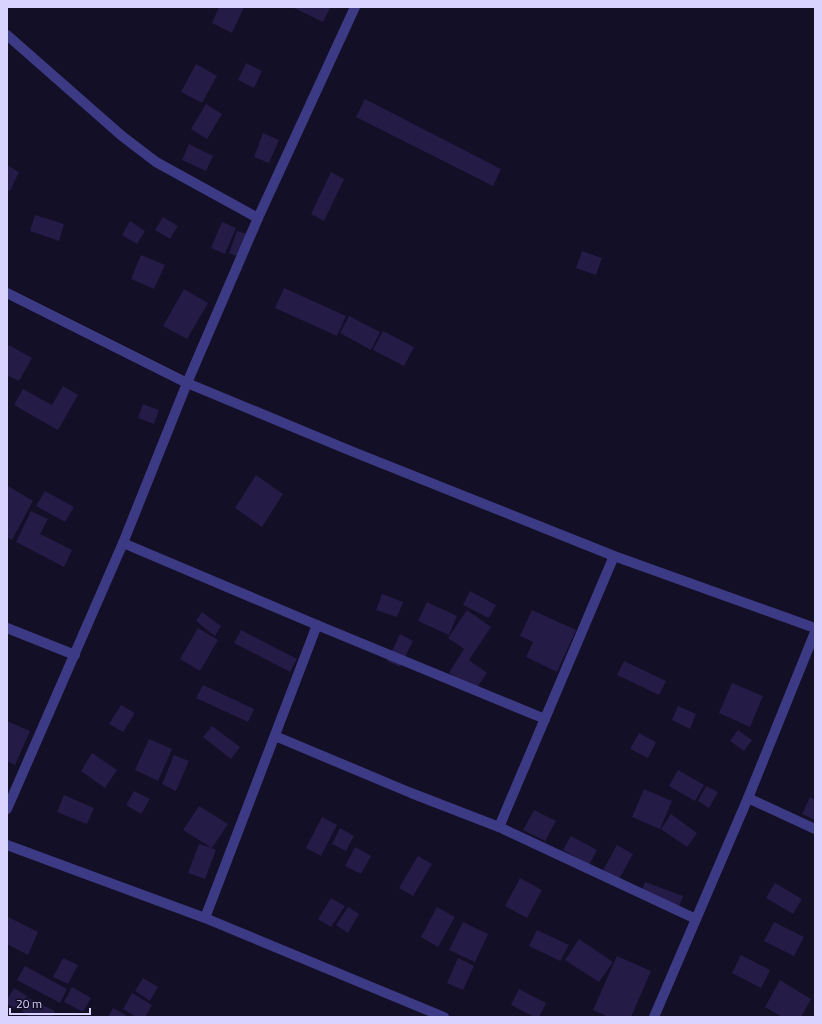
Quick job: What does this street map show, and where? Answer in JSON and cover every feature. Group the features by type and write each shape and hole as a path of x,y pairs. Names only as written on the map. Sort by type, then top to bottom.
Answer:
{"street":[{"path":"7,809 123,543 187,383 258,218 355,7"},
{"path":"7,35 122,136 156,162 258,218"},
{"path":"7,293 187,383 614,556 815,628"},
{"path":"123,543 317,626 545,719"},
{"path":"499,827 614,556"},
{"path":"205,918 317,626"},
{"path":"7,628 75,655"},
{"path":"654,1017 748,798 815,632"},
{"path":"275,736 411,793 499,827 696,919"},
{"path":"748,798 815,829"},
{"path":"7,845 205,918 421,1013 444,1017"}],"building":[{"path":"219,7 244,7 232,33 212,23"},
{"path":"292,7 329,7 330,8 323,22"},
{"path":"246,63 262,71 254,88 238,80"},
{"path":"196,64 217,76 202,103 181,92"},
{"path":"365,99 501,169 493,186 356,117"},
{"path":"206,104 222,114 207,139 191,129"},
{"path":"263,133 279,140 269,163 254,157"},
{"path":"189,144 213,156 206,171 182,160"},
{"path":"7,165 19,172 10,191 7,190"},
{"path":"331,172 344,179 324,221 311,214"},
{"path":"35,215 64,224 59,241 30,231"},
{"path":"163,217 178,226 170,239 155,230"},
{"path":"130,221 145,231 137,244 122,235"},
{"path":"222,222 236,228 225,254 211,248"},
{"path":"237,231 247,234 239,257 229,253"},
{"path":"582,251 602,258 596,275 576,268"},
{"path":"141,255 165,265 154,289 131,279"},
{"path":"284,288 346,316 337,336 275,308"},
{"path":"184,289 208,303 187,339 163,326"},
{"path":"349,316 380,332 371,350 340,333"},
{"path":"383,331 414,347 404,366 373,350"},
{"path":"9,345 32,358 19,381 7,375 7,349"},
{"path":"63,386 78,395 58,430 14,405 23,389 52,405"},
{"path":"143,404 159,410 154,424 138,418"},
{"path":"256,475 283,494 262,527 235,508"},
{"path":"8,486 33,501 12,540 7,537"},
{"path":"45,491 74,507 65,522 36,506"},
{"path":"31,511 48,519 40,534 72,550 64,567 16,542"},
{"path":"470,591 496,605 489,618 463,605"},
{"path":"382,594 403,602 397,617 376,610"},
{"path":"427,602 457,616 449,635 418,621"},
{"path":"467,610 491,627 469,660 487,673 475,690 449,673 464,649 448,638"},
{"path":"532,610 576,630 557,672 526,657 533,642 520,636"},
{"path":"202,612 221,626 215,636 196,621"},
{"path":"198,628 218,640 200,671 180,659"},
{"path":"241,630 297,659 290,672 234,643"},
{"path":"400,634 413,641 400,667 387,661"},
{"path":"624,661 666,681 659,695 617,675"},
{"path":"732,683 763,696 750,727 719,713"},
{"path":"203,685 254,709 248,722 196,698"},
{"path":"121,705 135,713 123,732 109,724"},
{"path":"678,706 696,714 690,729 672,720"},
{"path":"7,721 30,731 15,765 7,761"},
{"path":"212,726 240,747 231,759 203,737"},
{"path":"738,730 752,740 744,751 730,741"},
{"path":"639,733 656,742 648,758 630,749"},
{"path":"149,739 172,749 158,781 135,770"},
{"path":"92,753 117,770 105,788 81,771"},
{"path":"174,755 189,761 176,791 162,784"},
{"path":"678,770 704,785 695,801 669,786"},
{"path":"706,786 718,792 709,808 698,801"},
{"path":"644,789 672,801 660,829 632,817"},
{"path":"134,791 150,799 141,814 126,805"},
{"path":"64,795 94,808 87,824 57,812"},
{"path":"810,797 815,800 815,820 802,814"},
{"path":"199,806 228,824 212,848 183,830"},
{"path":"534,810 556,821 545,841 523,830"},
{"path":"671,814 697,833 687,847 661,829"},
{"path":"322,817 337,825 321,856 306,848"},
{"path":"340,828 354,836 346,851 332,844"},
{"path":"571,836 597,850 589,865 563,850"},
{"path":"199,844 216,850 205,879 188,873"},
{"path":"617,845 633,854 618,881 602,872"},
{"path":"355,847 371,856 361,874 345,866"},
{"path":"418,856 432,864 413,896 399,888"},
{"path":"520,878 542,890 527,918 505,906"},
{"path":"645,882 683,896 678,909 640,895"},
{"path":"775,883 802,899 793,914 766,898"},
{"path":"331,898 345,906 331,927 318,919"},
{"path":"348,907 359,914 348,933 336,925"},
{"path":"437,907 455,917 438,947 421,937"},
{"path":"8,917 38,932 28,955 7,944"},
{"path":"463,922 488,934 475,962 449,950"},
{"path":"774,922 804,937 794,956 764,941"},
{"path":"537,930 569,945 560,961 529,946"},
{"path":"579,939 613,962 599,982 565,960"},
{"path":"741,955 770,970 761,988 732,973"},
{"path":"617,956 651,971 631,1017 609,1017 593,1010"},
{"path":"63,958 78,965 68,984 53,977"},
{"path":"458,958 474,966 463,990 447,983"},
{"path":"25,966 67,989 60,1003 17,980"},
{"path":"143,978 158,987 150,1001 135,991"},
{"path":"780,980 811,999 801,1017 782,1017 765,1007"},
{"path":"72,987 91,998 83,1012 64,1002"},
{"path":"14,988 27,996 19,1010 7,1004 7,1000"},
{"path":"519,989 546,1003 539,1017 534,1017 511,1005"},
{"path":"132,993 152,1005 145,1017 136,1017 123,1009"},
{"path":"28,998 55,1011 52,1017 31,1017 22,1012"},
{"path":"113,1008 129,1017 108,1017"}]}
